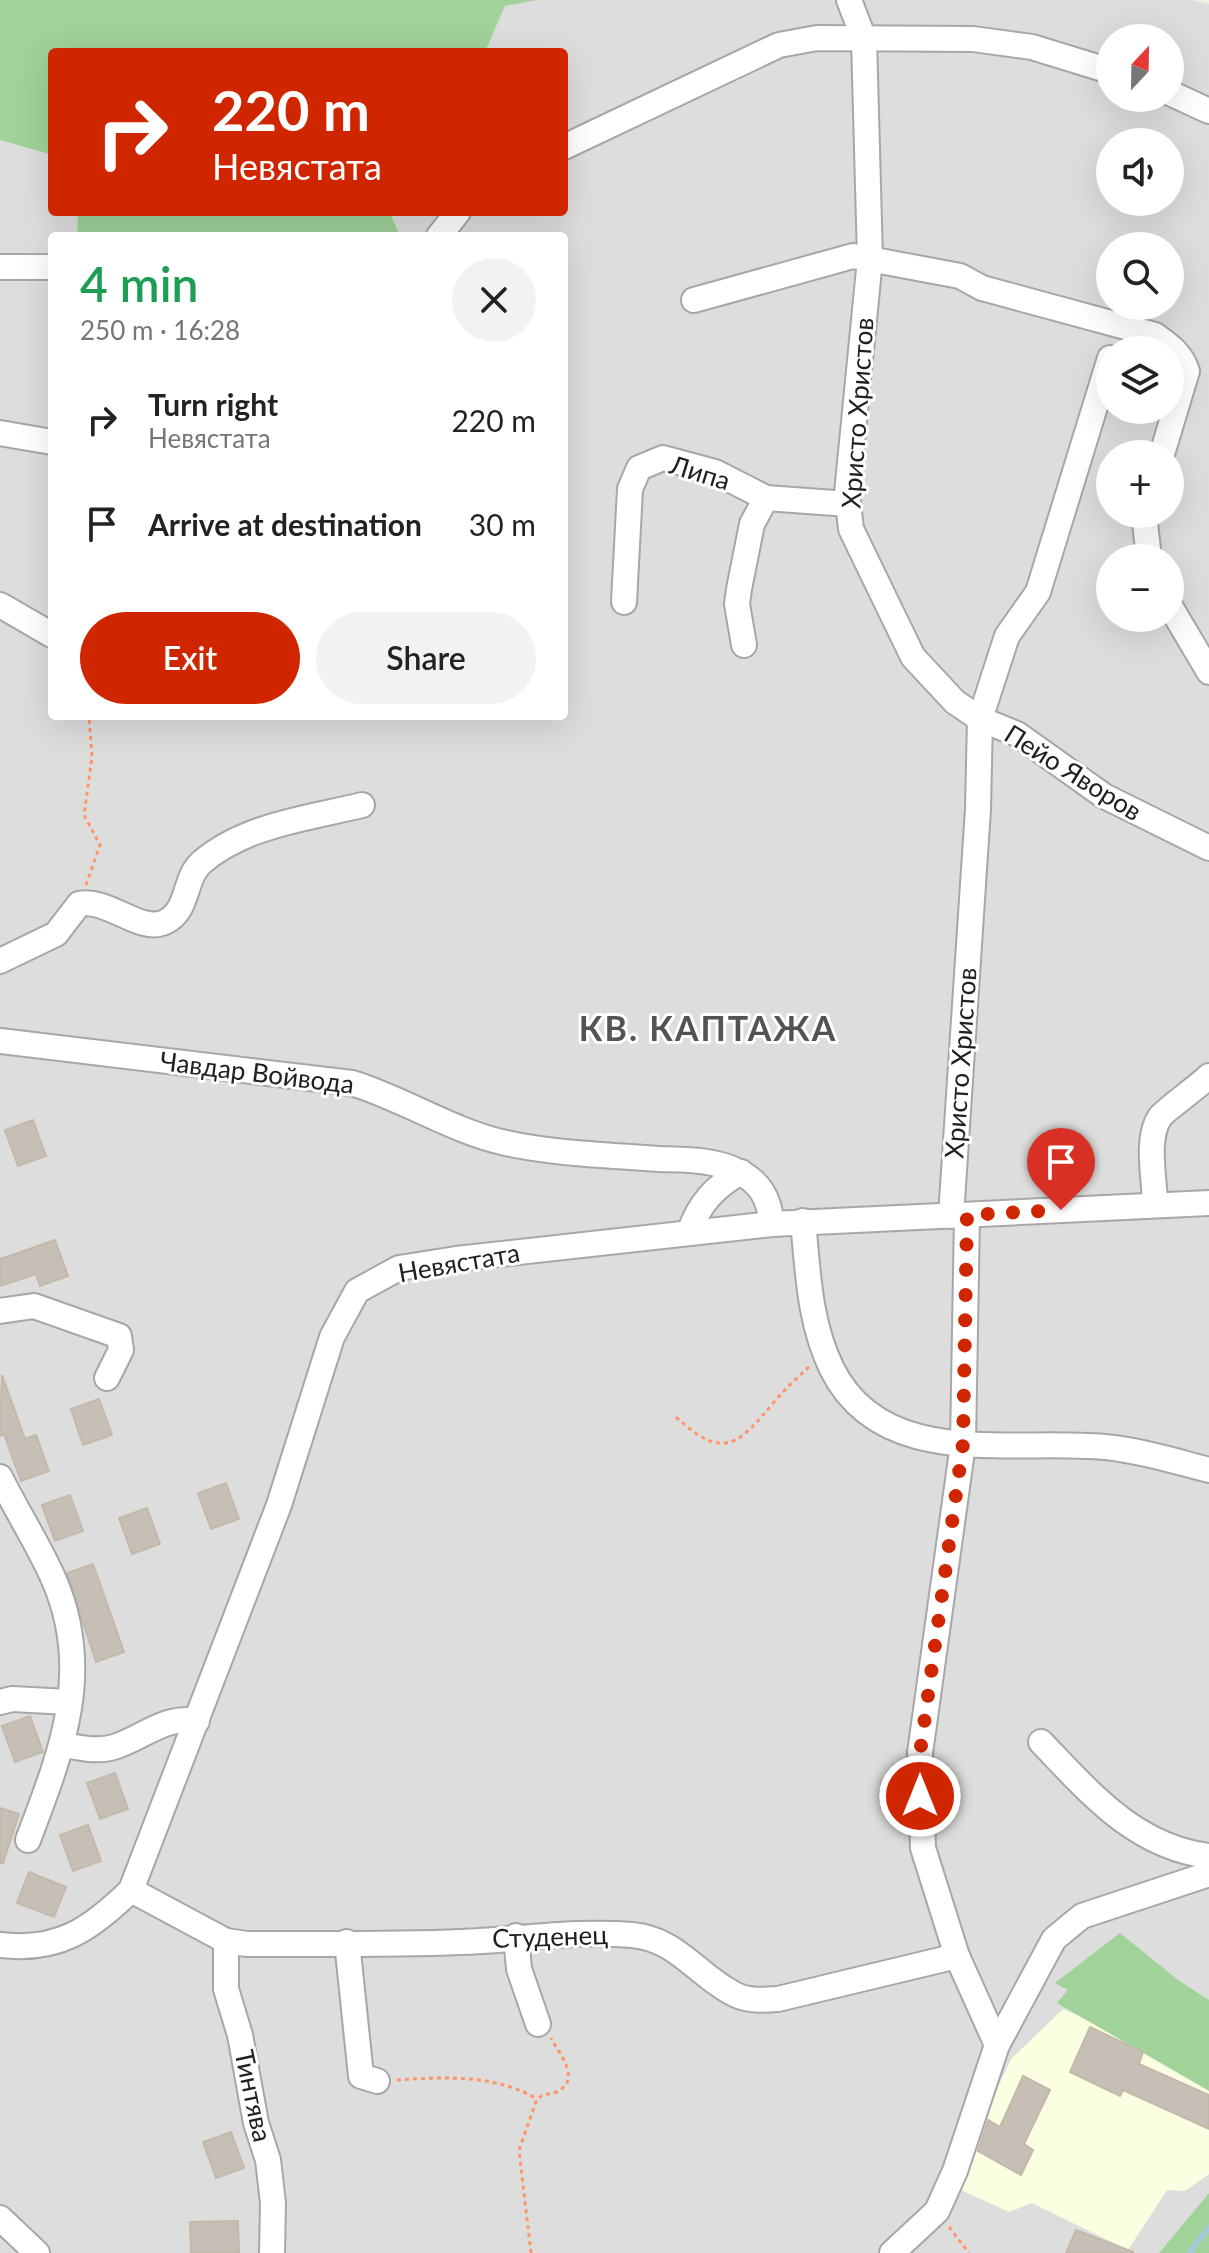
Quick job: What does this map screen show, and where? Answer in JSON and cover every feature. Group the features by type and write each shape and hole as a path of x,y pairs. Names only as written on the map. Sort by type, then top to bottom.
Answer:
{"street":[{"name":"Христо Христов","path":"849,0 864,39 870,259 848,504 851,529 913,657 955,702 980,719 959,1215 963,1444 920,1753 923,1848 957,1956 997,2045"},
{"path":"568,145 779,45 817,38 1004,42 1096,67"},
{"path":"1184,99 1209,111"},
{"path":"442,232 455,216"},
{"path":"694,300 841,257 870,259 960,276 982,288 1108,336"},
{"path":"0,267 48,267"},
{"path":"1184,362 1187,371 1184,388"},
{"path":"980,719 1007,636 1038,592 1096,404"},
{"path":"0,433 48,441"},
{"name":"Липа","path":"624,602 630,489 639,468 663,458 715,472 766,498 848,504"},
{"path":"744,645 737,604 739,589 752,524 766,498"},
{"path":"0,605 48,633"},
{"path":"1184,630 1209,672"},
{"name":"Пейо Яворов","path":"980,719 1017,734 1104,796 1209,848"},
{"path":"0,961 56,934 79,904 95,901 138,921 161,924 178,913 200,863 256,831 362,805"},
{"name":"Чавдар Войвода","path":"0,1041 352,1083 503,1143 554,1151 711,1162 741,1172"},
{"path":"1155,1205 1152,1136 1161,1116 1209,1076"},
{"path":"689,1233 704,1200 741,1172 759,1186 769,1203 772,1224"},
{"name":"Невястата","path":"0,1945 20,1947 58,1941 96,1924 131,1890 279,1505 332,1337 357,1291 399,1268 772,1224 1209,1203"},
{"path":"803,1221 811,1310 824,1352 851,1397 870,1414 921,1439 963,1444 1114,1448 1209,1470"},
{"path":"0,1311 34,1306 119,1336 121,1350 107,1378"},
{"path":"0,1477 55,1582 74,1659 64,1745 28,1840"},
{"path":"0,1702 12,1699 69,1702"},
{"path":"64,1745 94,1750 114,1747 166,1722 183,1719 197,1721"},
{"path":"1041,1742 1108,1811 1169,1848 1209,1856"},
{"path":"892,2253 937,2211 955,2171 997,2045 1054,1939 1082,1916 1209,1874"},
{"name":"Студенец","path":"131,1890 226,1941 247,1944 462,1942 516,1936 634,1935 660,1940 682,1953 735,1995 754,2000 778,1999 957,1956"},
{"path":"516,1936 519,1969 538,2024"},
{"name":"Тинтява","path":"226,1941 226,1989 240,2035 256,2123 268,2160 273,2203 272,2253"},
{"path":"347,1942 361,2076 377,2081"},
{"path":"0,2218 37,2253"}],"path":[{"path":"79,904 100,845 84,815 92,757 89,720"},
{"path":"676,1417 705,1439 723,1445 740,1440 824,1352"},
{"path":"531,2253 519,2150 537,2099 561,2088 568,2078 569,2065 549,2033 538,2024"},
{"path":"377,2081 444,2077 497,2082 537,2099"},
{"path":"937,2211 969,2253"}],"shaded area":[{"path":"537,0 1191,0 1209,4 1209,2193 1159,2253 0,2253 0,140 48,154 48,216 78,216 77,232 48,232 48,720 568,720 568,232 398,232 392,216 568,216 568,48 487,48 505,6"},
{"path":"1063,2009 1209,2074 1209,2174 1185,2191 1167,2190 1128,2250 1032,2203 1009,2212 952,2186 1011,2059"}],"green space":[{"path":"0,0 537,0 505,6 487,48 48,48 48,154 0,140"},
{"path":"78,216 392,216 398,232 77,232"},
{"path":"1120,1933 1178,1980 1209,2000 1209,2091 1057,2003 1068,1990 1055,1983"},
{"path":"1209,2193 1209,2253 1159,2253"}],"building":[{"path":"33,1120 46,1156 18,1166 5,1130"},
{"path":"55,1240 68,1276 40,1286 36,1274 0,1286 0,1259"},
{"path":"2,1375 25,1439 36,1435 49,1471 21,1481 4,1434 0,1436"},
{"path":"99,1399 112,1435 83,1445 71,1409"},
{"path":"226,1483 239,1519 211,1529 198,1493"},
{"path":"70,1495 83,1531 55,1541 42,1505"},
{"path":"147,1508 160,1544 132,1554 119,1518"},
{"path":"93,1564 124,1652 96,1662 67,1573"},
{"path":"30,1716 43,1752 15,1762 2,1726"},
{"path":"115,1773 128,1809 100,1819 87,1783"},
{"path":"0,1808 19,1814 3,1863 0,1863"},
{"path":"88,1825 101,1861 73,1871 60,1835"},
{"path":"29,1872 66,1887 54,1917 17,1903"},
{"path":"1090,2027 1143,2052 1139,2064 1209,2095 1209,2129 1123,2090 1120,2096 1070,2072"},
{"path":"1023,2076 1050,2090 1024,2144 1033,2150 1021,2175 978,2151 988,2120 1000,2127"},
{"path":"231,2132 244,2168 216,2178 203,2142"},
{"path":"238,2221 239,2253 191,2253 190,2222"},
{"path":"1076,2230 1133,2252 1133,2253 1066,2253"}],"waterway":[{"path":"1189,2253 1209,2227"}],"district":[{"name":"КВ. КАПТАЖА","path":"708,1029"}],"route":[{"path":"920,1796 920,1753 963,1444 967,1215 1061,1210"}]}
